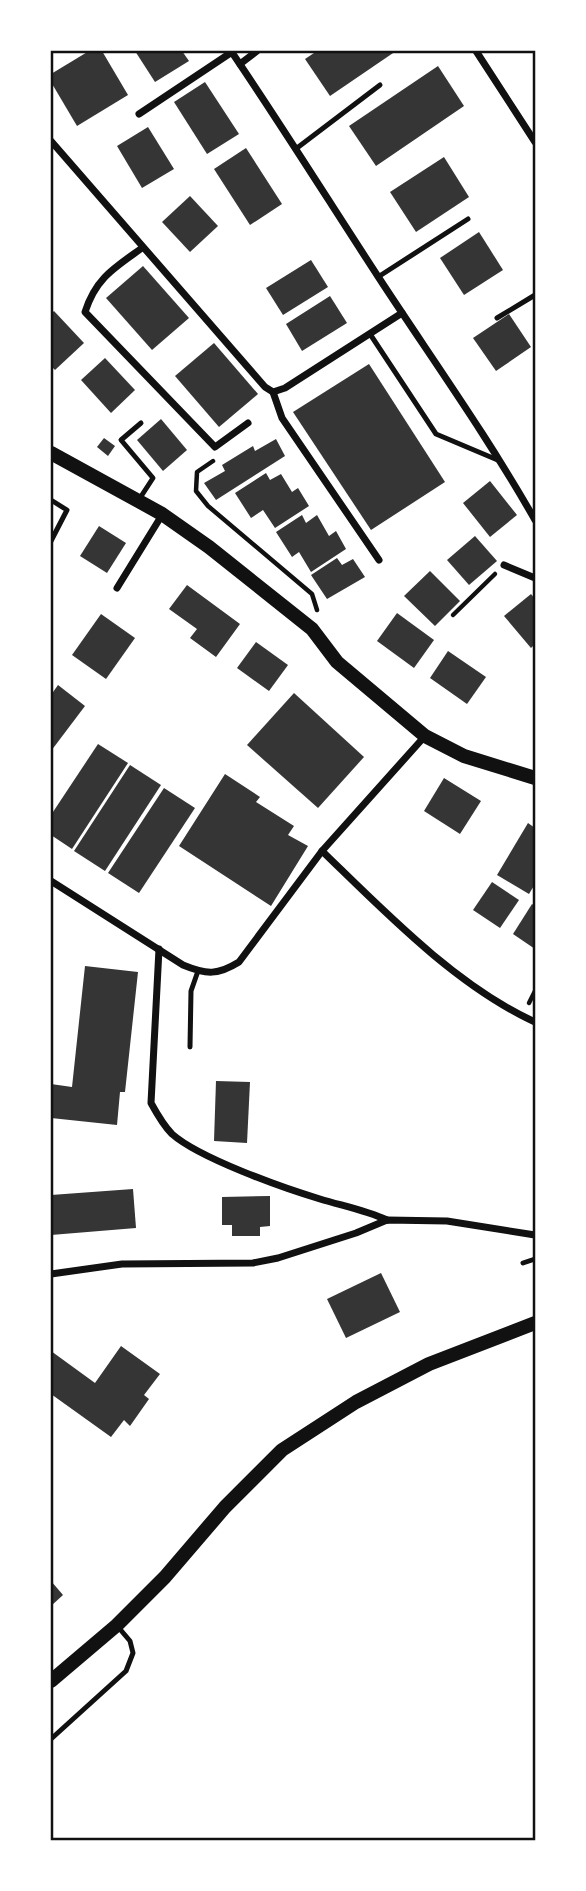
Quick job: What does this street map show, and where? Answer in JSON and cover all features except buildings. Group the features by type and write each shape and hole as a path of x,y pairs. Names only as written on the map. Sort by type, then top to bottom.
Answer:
{"main road":[{"path":"51,453 162,514 209,547 312,629 337,662 425,736 464,756 535,778"},
{"path":"51,1681 117,1625 165,1577 225,1507 282,1450 356,1402 429,1364 535,1323"}],"street":[{"path":"240,64 257,51"},
{"path":"475,51 535,142"},
{"path":"139,114 231,52 502,461 535,520"},
{"path":"51,141 265,387 273,391 285,388 402,313"},
{"path":"142,248 108,272 91,293 85,312 215,447 248,424"},
{"path":"273,391 282,418 379,560"},
{"path":"117,588 162,514"},
{"path":"504,565 535,578"},
{"path":"51,881 183,965 198,971 222,973 240,962 321,851 425,736"},
{"path":"321,851 421,944 464,978 535,1022"},
{"path":"159,949 151,1102 159,1118 183,1142 218,1159 309,1195 366,1210 387,1220"},
{"path":"51,1274 122,1264 265,1261 387,1220 447,1221 535,1235"}],"lane":[{"path":"297,148 380,85"},
{"path":"378,277 468,219"},
{"path":"497,318 535,296"},
{"path":"370,334 436,434 502,461"},
{"path":"138,501 153,478 121,440 141,423"},
{"path":"51,500 67,510 51,541"},
{"path":"190,1047 191,991 198,971"},
{"path":"523,1263 535,1259"},
{"path":"51,1739 126,1671 133,1653 130,1641 117,1625"}],"path":[{"path":"218,458 197,472 196,491 208,506 312,594 319,617 312,629"},
{"path":"453,615 504,565"}]}
